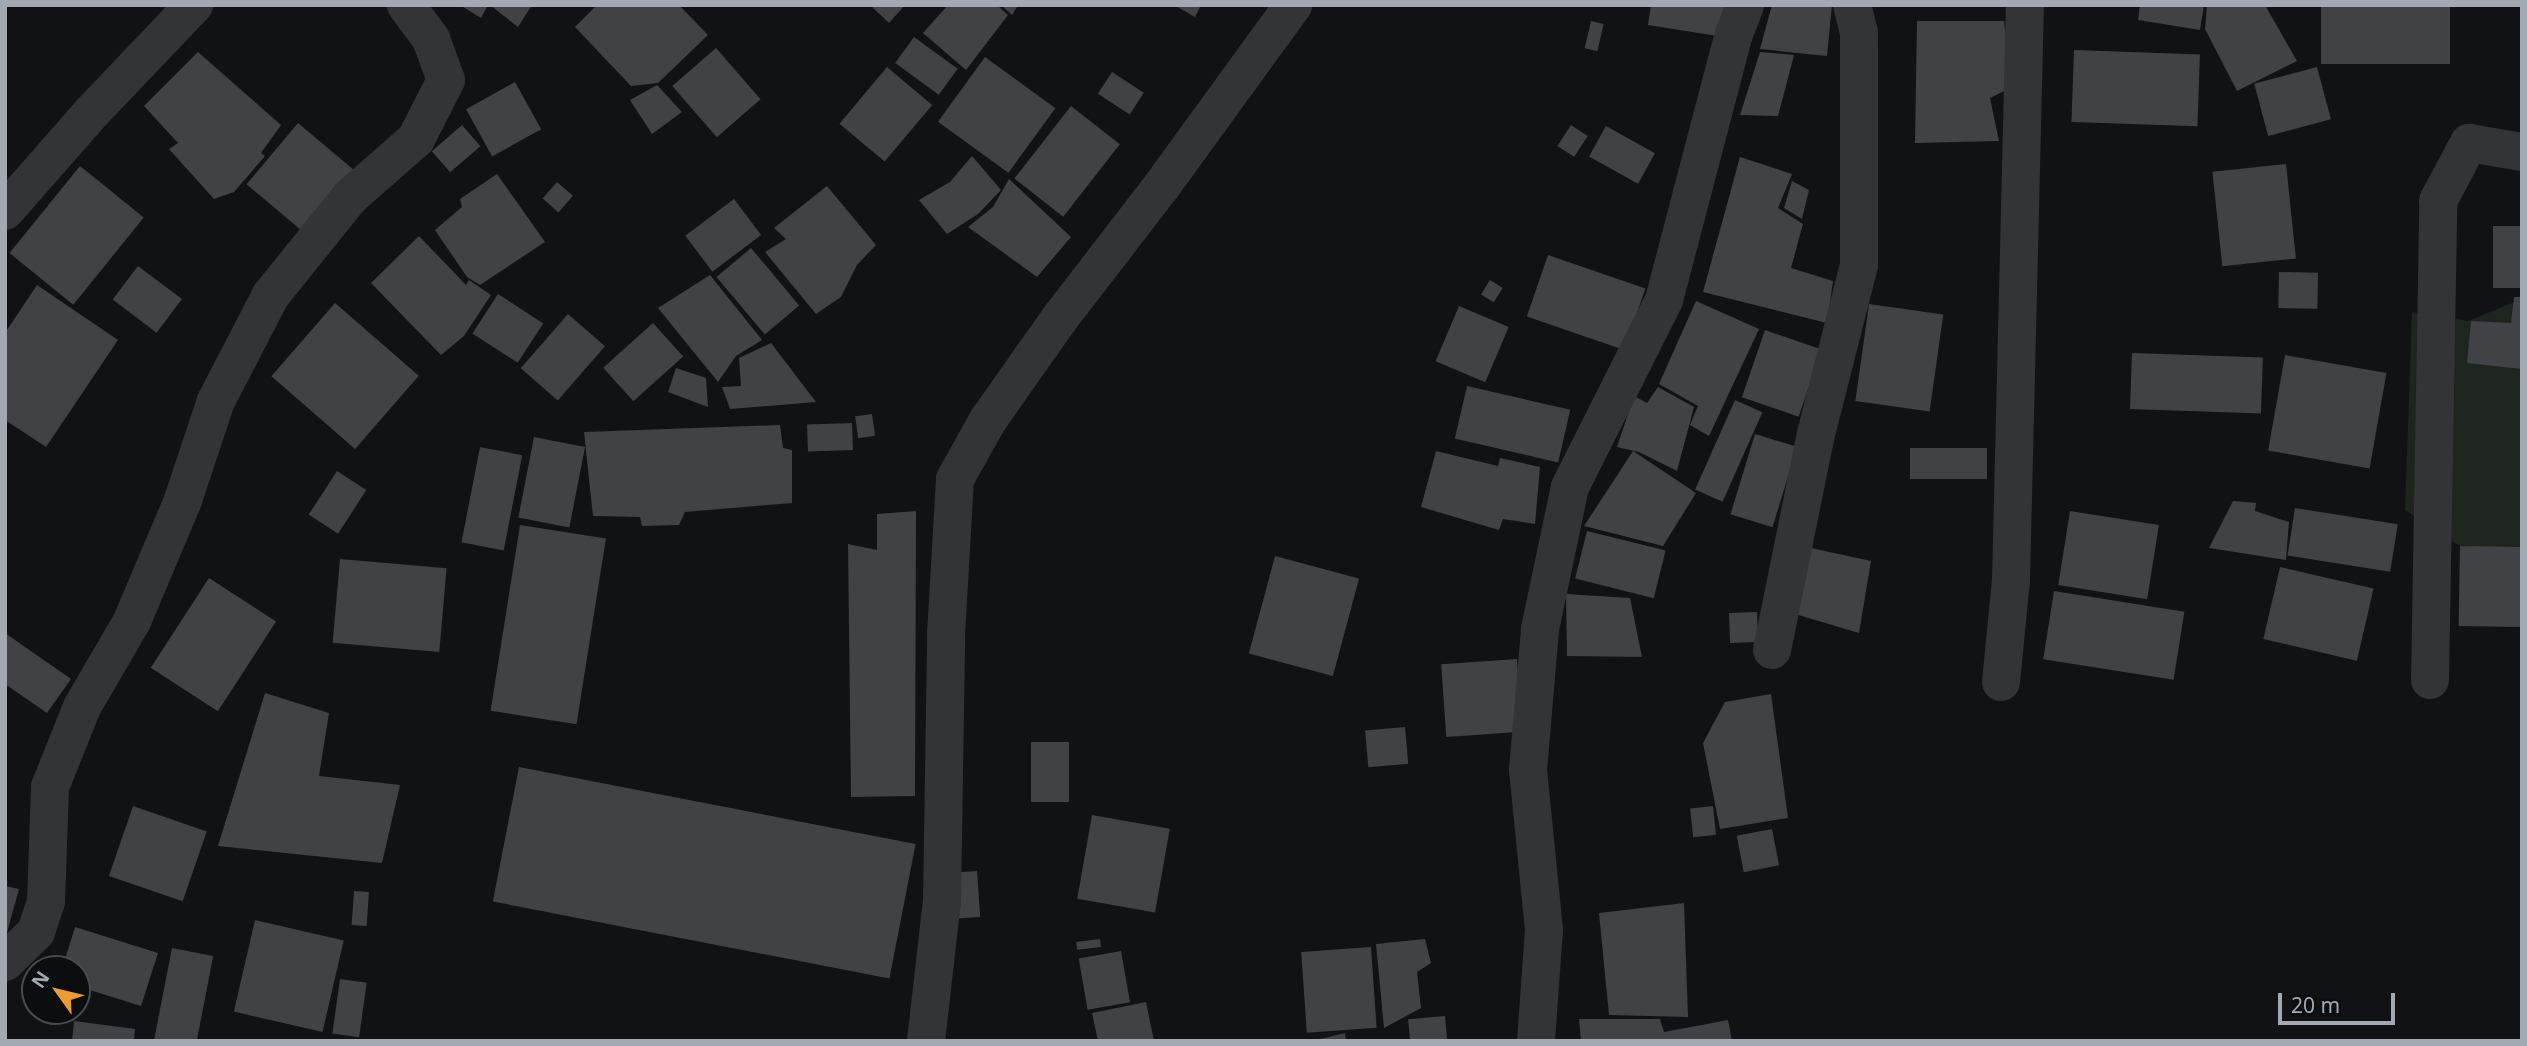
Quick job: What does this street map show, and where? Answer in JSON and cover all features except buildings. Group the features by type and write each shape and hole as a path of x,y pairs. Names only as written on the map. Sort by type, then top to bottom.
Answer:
{"street":[{"path":"5,211 92,112 194,5"},
{"path":"5,962 36,932 46,902 50,787 82,707 132,621 183,499 216,401 271,295 350,197 416,139 446,80 431,39 406,5"},
{"path":"926,1041 942,901 946,635 955,479 988,420 1060,318 1161,187 1293,5"},
{"path":"1536,1041 1544,930 1528,770 1540,629 1570,487 1664,300 1734,34 1745,5"},
{"path":"1772,650 1816,434 1859,265 1858,33 1852,5"},
{"path":"2001,682 2011,580 2025,5"},
{"path":"2430,680 2438,201 2469,143 2522,152"}],"shaded area":[{"path":"2522,299 2522,587 2405,510 2412,312 2468,321"}]}
